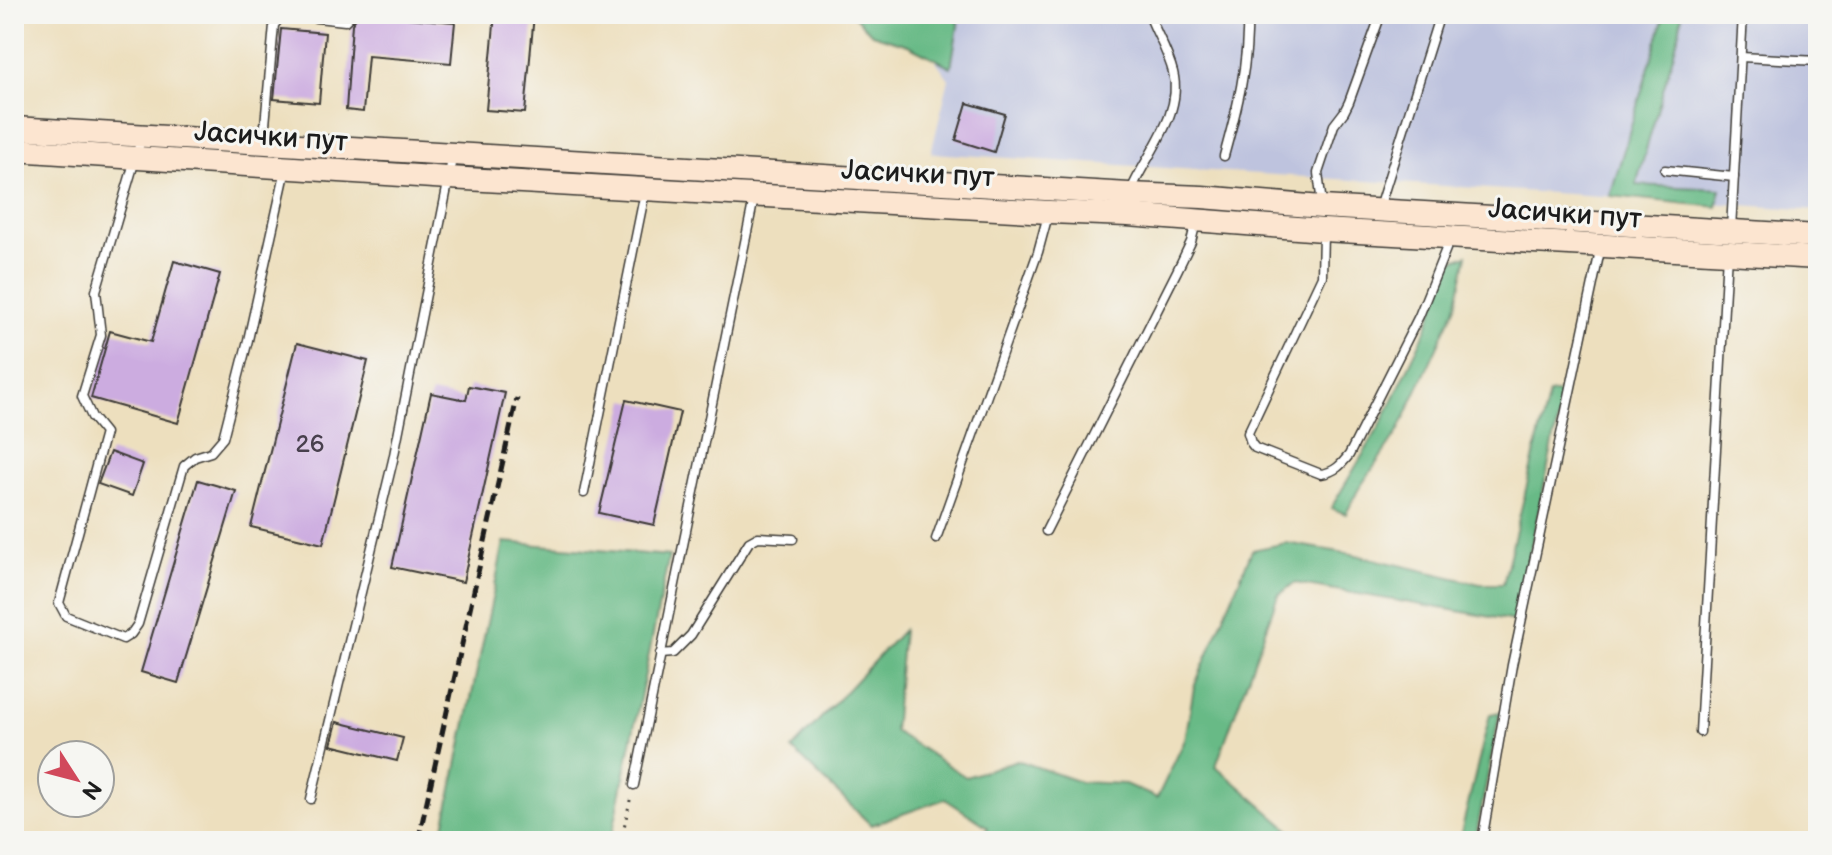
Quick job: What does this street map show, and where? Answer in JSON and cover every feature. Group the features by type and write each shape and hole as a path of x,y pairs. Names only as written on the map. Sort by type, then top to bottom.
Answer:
{"main road":[{"name":"Јасички пут","path":"14,128 1051,189 1197,220 1818,258"},
{"path":"250,166 260,142"},
{"path":"327,171 329,147"},
{"name":"Јасички пут","path":"14,150 1049,212 1202,197 1818,236"}],"lane":[{"path":"260,142 265,125 274,25 284,16 345,21 352,14"},
{"path":"1128,204 1135,179 1171,113 1176,94 1173,72 1149,14"},
{"path":"1224,156 1243,84 1247,14"},
{"path":"1381,14 1349,102 1334,125 1318,173 1323,230 1322,276 1248,433 1255,448 1321,474 1338,468 1349,455 1419,316 1451,237 1457,214"},
{"path":"1379,209 1440,14"},
{"path":"1700,732 1743,14"},
{"path":"1741,57 1818,61"},
{"path":"142,135 96,291 101,335 82,396 92,417 105,433 59,603 66,616 123,639 138,624 184,466 195,457 211,452 223,438 286,168"},
{"path":"311,799 393,460 452,154"},
{"path":"584,493 650,165"},
{"path":"1665,170 1734,177"},
{"path":"634,785 760,171"},
{"path":"936,539 1038,252 1049,212 1051,189"},
{"path":"1046,531 1191,242 1202,197"},
{"path":"1482,841 1512,665 1604,223"},
{"path":"660,654 673,653 691,635 749,542 758,537 793,539"}],"path":[{"path":"621,841 634,785"}],"shaded area":[{"path":"902,14 1818,14 1818,210 931,153 949,79"}],"green space":[{"path":"852,14 960,14 951,67 908,45 872,34"},
{"path":"1665,14 1682,14 1679,34 1636,185 1721,189 1717,207 1610,196"},
{"path":"1467,255 1456,306 1398,432 1358,490 1346,514 1331,508 1383,421 1426,330 1451,261"},
{"path":"1564,392 1515,621 1295,583 1278,595 1216,766 1302,841 1173,841 1169,835 1164,841 981,841 988,827 945,799 871,825 792,749 903,630 894,731 966,777 1017,760 1080,782 1125,784 1157,798 1185,740 1194,687 1252,550 1286,543 1352,554 1480,584 1503,584 1549,394"},
{"path":"504,542 669,556 611,841 441,841"},
{"path":"1500,712 1475,841 1459,841 1490,714"}],"building":[{"path":"359,14 455,22 451,63 368,56 363,112 346,110 352,24"},
{"path":"495,14 534,14 525,113 486,110"},
{"path":"281,29 325,33 319,103 274,99"},
{"path":"967,103 1005,114 994,152 956,140"},
{"path":"174,261 220,274 178,423 91,398 110,331 151,342"},
{"path":"297,343 368,361 323,544 251,527"},
{"path":"469,386 505,393 463,582 392,567 431,393 466,400"},
{"path":"626,400 680,412 654,525 599,513"},
{"path":"110,452 143,464 132,496 98,484"},
{"path":"198,480 236,491 178,683 141,672"},
{"path":"337,722 403,738 397,761 331,745"}],"railway":[{"path":"418,841 517,398"}]}
